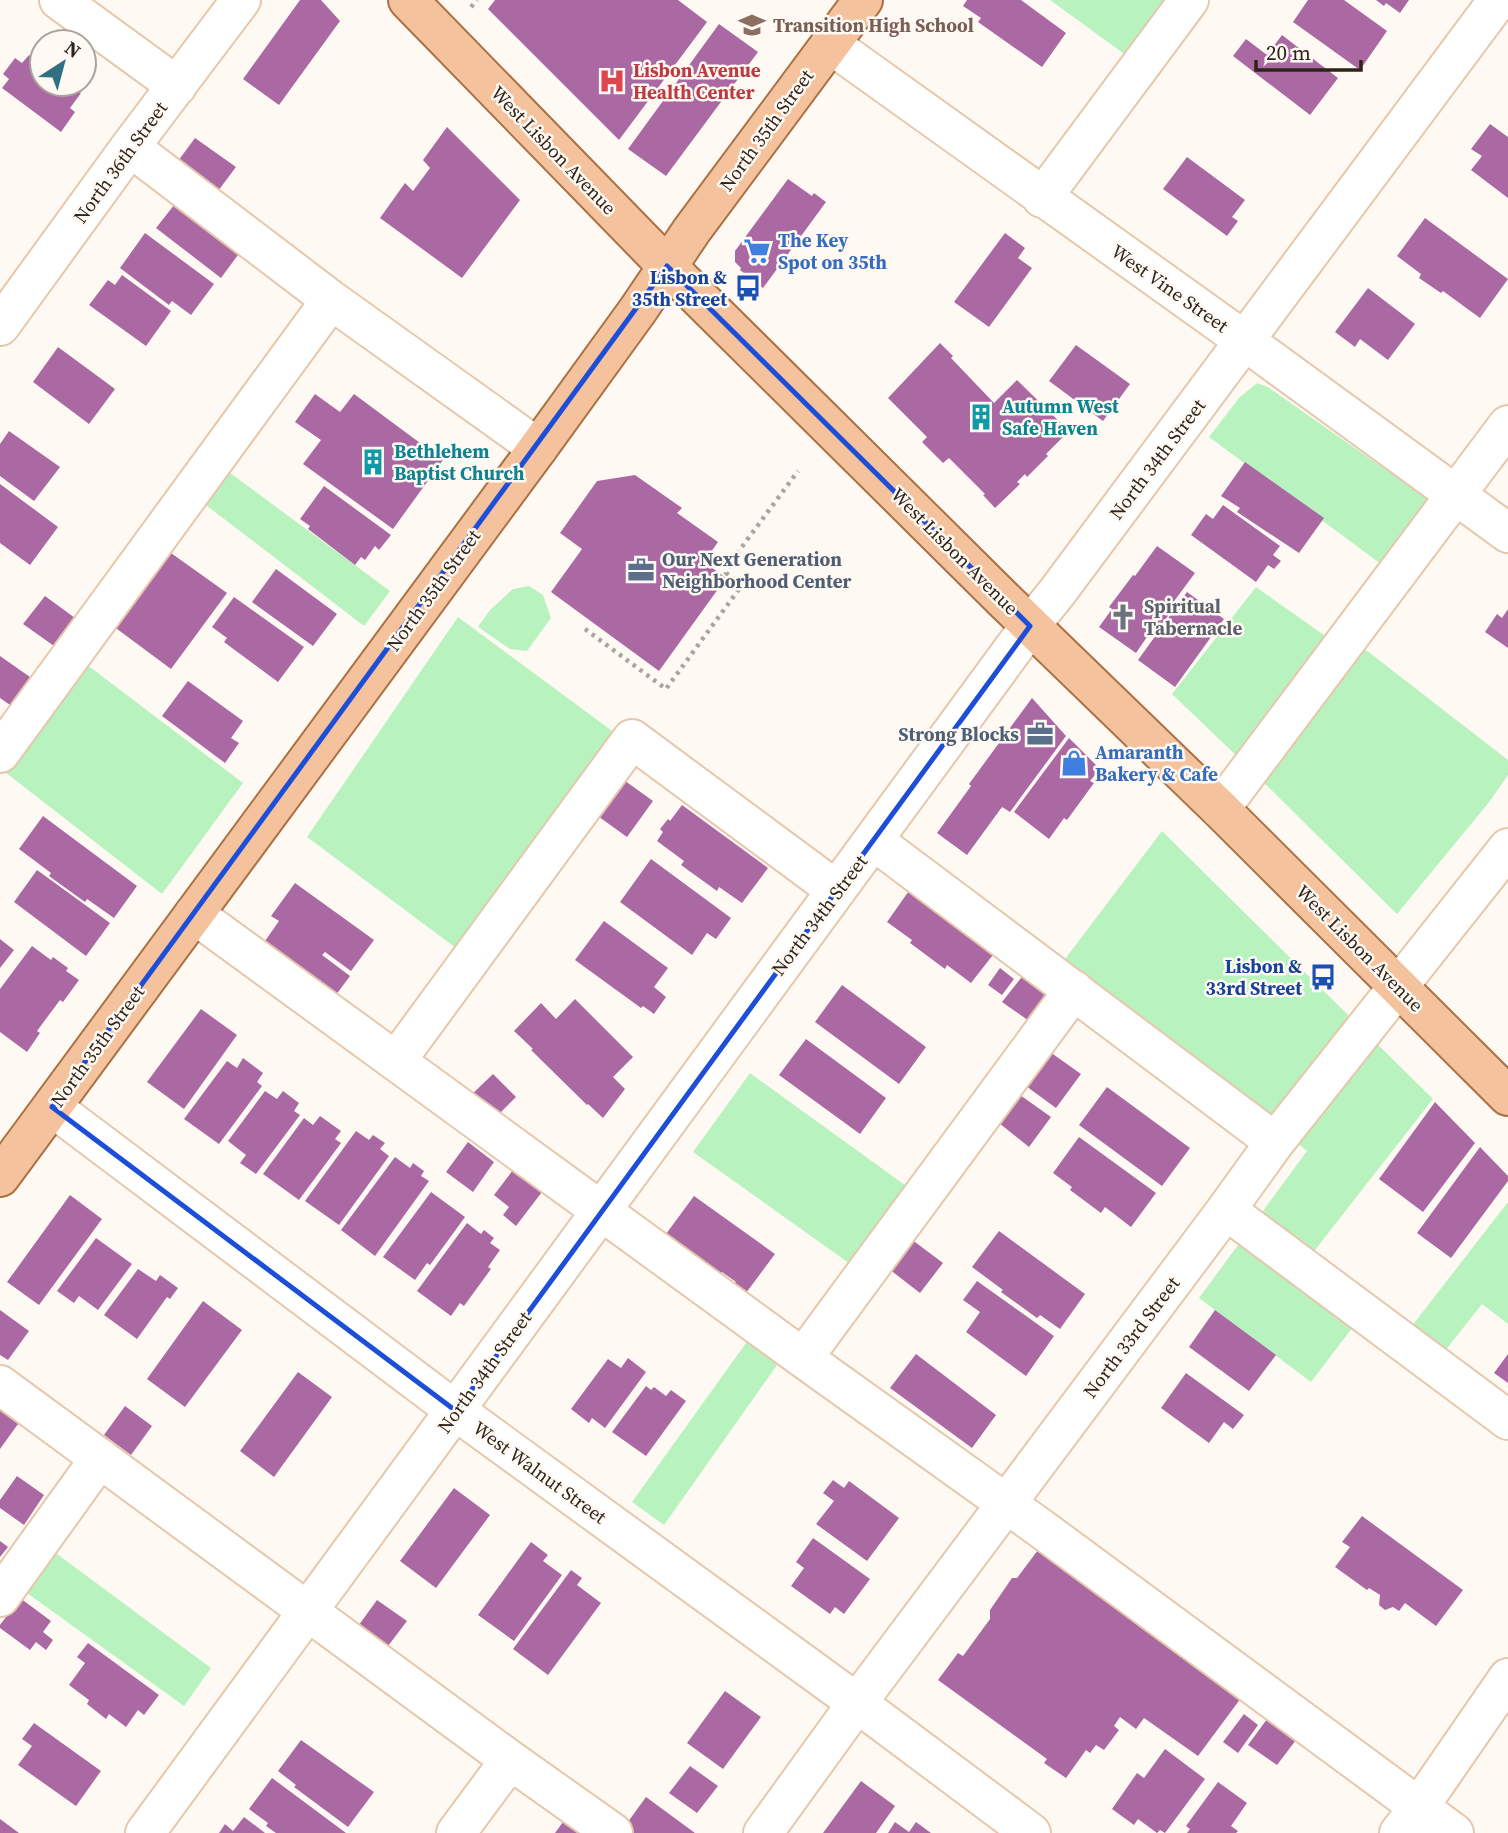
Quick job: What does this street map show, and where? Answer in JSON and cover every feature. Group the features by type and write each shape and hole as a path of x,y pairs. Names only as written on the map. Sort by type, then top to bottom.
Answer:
{"main road":[{"name":"West Lisbon Avenue","path":"408,0 667,266 1508,1096"},
{"name":"North 35th Street","path":"0,1177 538,448 692,230 863,0"}],"street":[{"path":"59,0 177,86"},
{"name":"North 36th Street","path":"0,326 241,0"},
{"path":"1042,198 1189,0"},
{"name":"North 34th Street","path":"145,1833 1030,626 1498,0"},
{"name":"West Vine Street","path":"830,44 1508,533"},
{"path":"130,147 331,300 538,448"},
{"path":"0,753 331,300"},
{"path":"1220,809 1508,425"},
{"path":"396,1061 632,739 836,890"},
{"path":"874,841 1275,1142"},
{"name":"North 33rd Street","path":"763,1833 1275,1142 1508,848"},
{"path":"194,914 1006,1503 1409,1820 1454,1833"},
{"path":"803,1358 1074,990"},
{"name":"West Walnut Street","path":"52,1107 456,1411 1031,1833"},
{"path":"1226,1210 1508,1420"},
{"path":"0,1385 613,1833"},
{"path":"0,1597 100,1458"},
{"path":"1409,1820 1508,1678"},
{"path":"456,1833 510,1760"}],"path":[{"path":"471,7 477,0"},
{"path":"584,629 666,689 742,585 726,573 730,563 797,471"}],"highlighted area":[{"path":"667,266 1030,626 456,1411 52,1107"}],"green space":[{"path":"1050,0 1168,0 1127,56"},
{"path":"1257,383 1268,387 1433,503 1385,567 1209,437 1239,398"},
{"path":"222,467 390,591 364,626 198,499"},
{"path":"529,586 543,595 551,618 527,651 510,649 478,627 490,610 513,589"},
{"path":"1256,587 1331,640 1242,761 1172,694"},
{"path":"458,617 619,736 460,951 307,837"},
{"path":"1357,643 1508,760 1508,775 1490,801 1397,914 1257,776"},
{"path":"82,661 243,783 162,894 1,769"},
{"path":"1162,831 1433,1099 1297,1273 1359,1319 1311,1382 1199,1298 1307,1151 1062,963"},
{"path":"750,1073 909,1188 853,1266 693,1152"},
{"path":"1508,1202 1508,1324 1482,1304 1444,1352 1411,1327"},
{"path":"751,1336 782,1358 664,1525 632,1502"},
{"path":"49,1548 211,1668 184,1706 20,1588"}],"building":[{"path":"300,0 321,0 340,21 279,105 243,79"},
{"name":"Lisbon Avenue Health Center","path":"495,0 678,0 707,22 619,140 488,9"},
{"path":"967,0 1021,0 1066,33 1042,67 978,22 981,18 963,6"},
{"path":"1308,0 1344,0 1387,31 1360,70 1293,22"},
{"path":"1376,0 1409,0 1400,13 1386,3 1384,6"},
{"path":"719,24 758,52 666,176 628,149"},
{"path":"1282,35 1338,78 1310,115 1233,56 1246,39 1267,55"},
{"path":"28,56 28,98 77,98 70,108 75,112 61,132 2,88 9,79 3,74 15,58 22,63"},
{"path":"1490,124 1508,137 1508,198 1471,170 1482,156 1471,149"},
{"path":"447,127 520,200 462,278 380,218 405,183 413,191 430,168 423,160"},
{"path":"195,138 236,167 218,191 178,161"},
{"path":"1187,157 1245,200 1232,217 1238,221 1227,236 1163,189"},
{"path":"788,179 812,196 814,193 826,202 763,288 740,270 735,262 735,251"},
{"path":"182,195 246,244 221,278 156,228"},
{"path":"1425,218 1508,279 1480,318 1443,291 1441,293 1419,278 1421,274 1397,256"},
{"path":"145,233 214,284 191,315 172,301 169,305 120,268"},
{"path":"1005,233 1025,248 1018,258 1032,268 989,327 954,302"},
{"path":"122,275 171,311 146,346 89,305 108,280 115,285"},
{"path":"1368,288 1415,324 1388,360 1360,339 1355,347 1335,332"},
{"name":"Autumn West Safe Haven","path":"940,343 994,403 1017,380 1069,431 1046,454 1048,456 1027,477 1025,474 1017,482 1020,484 995,508 983,495 985,494 949,458 943,463 922,442 927,437 888,398"},
{"path":"1076,345 1130,384 1103,421 1049,381"},
{"path":"58,347 115,389 89,424 33,382"},
{"name":"Bethlehem Baptist Church","path":"315,394 340,412 354,394 443,460 393,529 303,464 321,440 295,422"},
{"path":"9,431 60,467 34,501 0,476 0,444"},
{"path":"1245,462 1324,518 1299,553 1237,512 1240,508 1221,496"},
{"name":"Our Next Generation Neighborhood Center","path":"635,475 682,508 677,513 718,542 704,562 726,578 659,671 551,592 582,549 560,533 597,481"},
{"path":"0,484 58,527 30,565 0,543"},
{"path":"324,486 391,535 379,550 375,546 365,560 361,557 355,565 308,529 310,526 300,519"},
{"path":"1223,505 1280,546 1273,555 1281,561 1274,569 1268,565 1256,582 1191,535 1206,514 1213,519"},
{"path":"1157,546 1195,573 1172,604 1175,606 1153,637 1149,634 1136,653 1099,627 1112,609 1109,607"},
{"path":"164,548 227,593 171,669 109,623"},
{"path":"276,569 337,614 313,646 252,602"},
{"path":"1187,592 1224,619 1175,687 1138,660"},
{"path":"45,596 75,618 54,646 23,624"},
{"path":"234,597 304,647 278,682 224,642 227,638 212,627"},
{"path":"1508,609 1508,648 1485,632 1497,614 1502,618"},
{"path":"0,656 30,677 10,705 0,698"},
{"path":"188,681 243,721 231,738 239,743 225,763 162,716"},
{"path":"1032,698 1066,736 1010,812 1002,807 967,855 937,833"},
{"path":"1069,738 1100,769 1090,781 1094,783 1067,820 1064,818 1049,839 1014,812"},
{"path":"621,778 653,801 627,837 595,814"},
{"path":"682,805 768,868 742,903 719,887 717,891 681,865 684,861 657,841 663,832 660,829"},
{"path":"43,816 137,886 114,918 87,899 85,902 49,876 51,873 19,849"},
{"path":"651,859 731,918 716,939 707,933 692,955 620,902"},
{"path":"37,870 110,923 86,956 14,902"},
{"path":"295,883 374,940 351,971 325,952 322,955 350,976 330,1003 258,951 279,921 271,916"},
{"path":"911,888 996,951 971,983 947,965 945,969 887,922"},
{"path":"604,921 668,968 654,987 666,997 654,1014 643,1006 641,1008 575,960"},
{"path":"0,939 14,950 0,968"},
{"path":"32,946 51,960 53,957 79,980 37,1031 40,1033 27,1052 0,1032 0,989"},
{"path":"1000,968 1014,979 1002,995 988,985"},
{"path":"1025,973 1053,994 1032,1023 1002,1002"},
{"path":"842,985 926,1047 899,1084 815,1022"},
{"path":"575,999 633,1057 613,1077 625,1089 603,1118 514,1031 541,1003 556,1019"},
{"path":"201,1009 237,1035 184,1109 147,1082"},
{"path":"806,1039 886,1098 860,1134 779,1075"},
{"path":"1050,1052 1081,1074 1056,1108 1026,1086"},
{"path":"243,1058 263,1073 257,1082 262,1086 219,1144 184,1119 227,1061 237,1068"},
{"path":"493,1074 516,1097 493,1120 469,1097"},
{"path":"1107,1087 1190,1148 1162,1186 1079,1125"},
{"path":"265,1091 277,1099 283,1091 299,1103 294,1111 300,1115 256,1174 240,1163 246,1155 228,1141"},
{"path":"1020,1095 1051,1117 1029,1147 999,1123"},
{"path":"1435,1102 1475,1143 1423,1212 1379,1179"},
{"path":"320,1116 341,1131 335,1139 341,1143 299,1200 263,1174 304,1118 313,1125"},
{"path":"356,1131 369,1140 373,1135 385,1143 380,1149 389,1156 339,1225 305,1201"},
{"path":"1079,1137 1156,1193 1131,1227 1105,1207 1101,1213 1070,1190 1072,1187 1053,1173"},
{"path":"468,1142 494,1162 473,1192 446,1172"},
{"path":"1480,1147 1508,1176 1508,1181 1451,1258 1417,1233"},
{"path":"395,1157 410,1168 413,1163 424,1171 421,1176 429,1181 375,1256 341,1230"},
{"path":"516,1166 545,1188 516,1226 503,1215 509,1207 494,1195"},
{"path":"431,1192 465,1217 430,1265 427,1263 415,1280 383,1257"},
{"path":"70,1195 102,1219 39,1305 7,1282"},
{"path":"694,1196 775,1254 746,1293 734,1284 736,1282 722,1272 720,1275 666,1234"},
{"path":"467,1223 481,1234 484,1230 494,1238 490,1243 500,1250 488,1267 491,1269 464,1306 460,1303 451,1316 417,1291"},
{"path":"999,1231 1085,1294 1060,1329 1040,1315 1037,1318 972,1267"},
{"path":"96,1238 132,1264 98,1310 79,1296 74,1303 57,1291"},
{"path":"911,1239 943,1263 920,1293 889,1269"},
{"path":"138,1269 156,1281 160,1275 178,1288 170,1299 167,1297 137,1339 104,1315"},
{"path":"977,1281 1054,1336 1026,1376 966,1332 980,1312 963,1300"},
{"path":"203,1301 242,1330 185,1407 147,1379"},
{"path":"0,1310 29,1331 8,1360 0,1355"},
{"path":"1215,1310 1276,1355 1249,1391 1189,1347"},
{"path":"916,1354 996,1415 972,1448 890,1388"},
{"path":"1508,1354 1508,1383 1494,1373"},
{"path":"628,1358 646,1372 605,1428 592,1418 589,1423 571,1409 608,1359 621,1368"},
{"path":"298,1372 332,1397 274,1477 240,1451"},
{"path":"1186,1373 1244,1415 1233,1429 1224,1422 1209,1443 1161,1408"},
{"path":"646,1386 651,1390 654,1387 666,1396 671,1390 686,1401 646,1456 612,1432"},
{"path":"0,1393 26,1413 0,1449"},
{"path":"125,1406 152,1426 131,1455 104,1435"},
{"path":"17,1476 44,1495 24,1525 0,1508 0,1500"},
{"path":"833,1480 844,1488 849,1481 899,1518 867,1561 816,1524 834,1501 823,1493"},
{"path":"454,1488 490,1515 436,1588 400,1561"},
{"path":"1362,1516 1463,1590 1436,1626 1405,1603 1399,1611 1393,1607 1385,1610 1379,1605 1380,1595 1369,1588 1367,1590 1335,1567 1350,1547 1342,1542"},
{"path":"813,1538 870,1579 844,1614 835,1607 830,1614 791,1586 804,1568 796,1562"},
{"path":"0,1541 8,1547 0,1557"},
{"path":"531,1542 548,1555 543,1561 562,1575 514,1641 478,1615"},
{"path":"1041,1546 1244,1694 1198,1756 1144,1718 1136,1729 1120,1717 1114,1726 1119,1730 1104,1750 1096,1745 1090,1753 1086,1750 1066,1778 1044,1763 1047,1759 938,1680 958,1653 963,1656 990,1619 990,1610 1012,1578 1017,1578"},
{"path":"571,1570 582,1578 577,1585 601,1603 548,1675 513,1649"},
{"path":"20,1598 51,1621 43,1632 53,1640 46,1650 36,1642 30,1650 0,1628"},
{"path":"377,1600 407,1621 385,1650 356,1629"},
{"path":"88,1643 159,1695 144,1715 138,1710 126,1727 109,1714 106,1719 87,1704 89,1700 69,1685 85,1663 77,1657"},
{"path":"725,1691 761,1717 723,1769 687,1743"},
{"path":"1244,1714 1258,1725 1238,1753 1223,1742"},
{"path":"1270,1715 1299,1736 1277,1765 1248,1745"},
{"path":"34,1723 101,1771 76,1806 18,1765 32,1746 22,1739"},
{"path":"301,1740 374,1792 348,1827 294,1787 296,1785 278,1771"},
{"path":"1165,1749 1205,1779 1165,1833 1160,1830 1157,1833 1138,1819 1134,1825 1112,1809 1137,1773 1144,1778"},
{"path":"690,1766 718,1786 697,1813 669,1793"},
{"path":"272,1778 346,1833 276,1833 266,1826 268,1823 249,1809"},
{"path":"861,1781 895,1806 876,1833 823,1833"},
{"path":"1218,1782 1247,1803 1231,1826 1238,1831 1187,1833 1190,1829 1186,1826"},
{"path":"646,1797 695,1833 627,1833 622,1830"},
{"path":"568,1815 593,1833 555,1833"},
{"path":"244,1817 265,1833 219,1833 225,1824 233,1831"},
{"path":"0,1819 19,1833 0,1833"},
{"path":"895,1822 909,1832 916,1822 931,1833 888,1833"}],"place":[{"name":"Transition High School","path":"752,25"},
{"name":"Lisbon Avenue Health Center","path":"612,81"},
{"name":"The Key Spot on 35th","path":"757,251"},
{"name":"Lisbon & 35th Street","path":"748,288"},
{"name":"Autumn West Safe Haven","path":"981,417"},
{"name":"Bethlehem Baptist Church","path":"373,462"},
{"name":"Our Next Generation Neighborhood Center","path":"641,570"},
{"name":"Spiritual Tabernacle","path":"1123,617"},
{"name":"Strong Blocks","path":"1040,734"},
{"name":"Amaranth Bakery & Cafe","path":"1074,763"},
{"name":"Lisbon & 33rd Street","path":"1323,977"}]}
